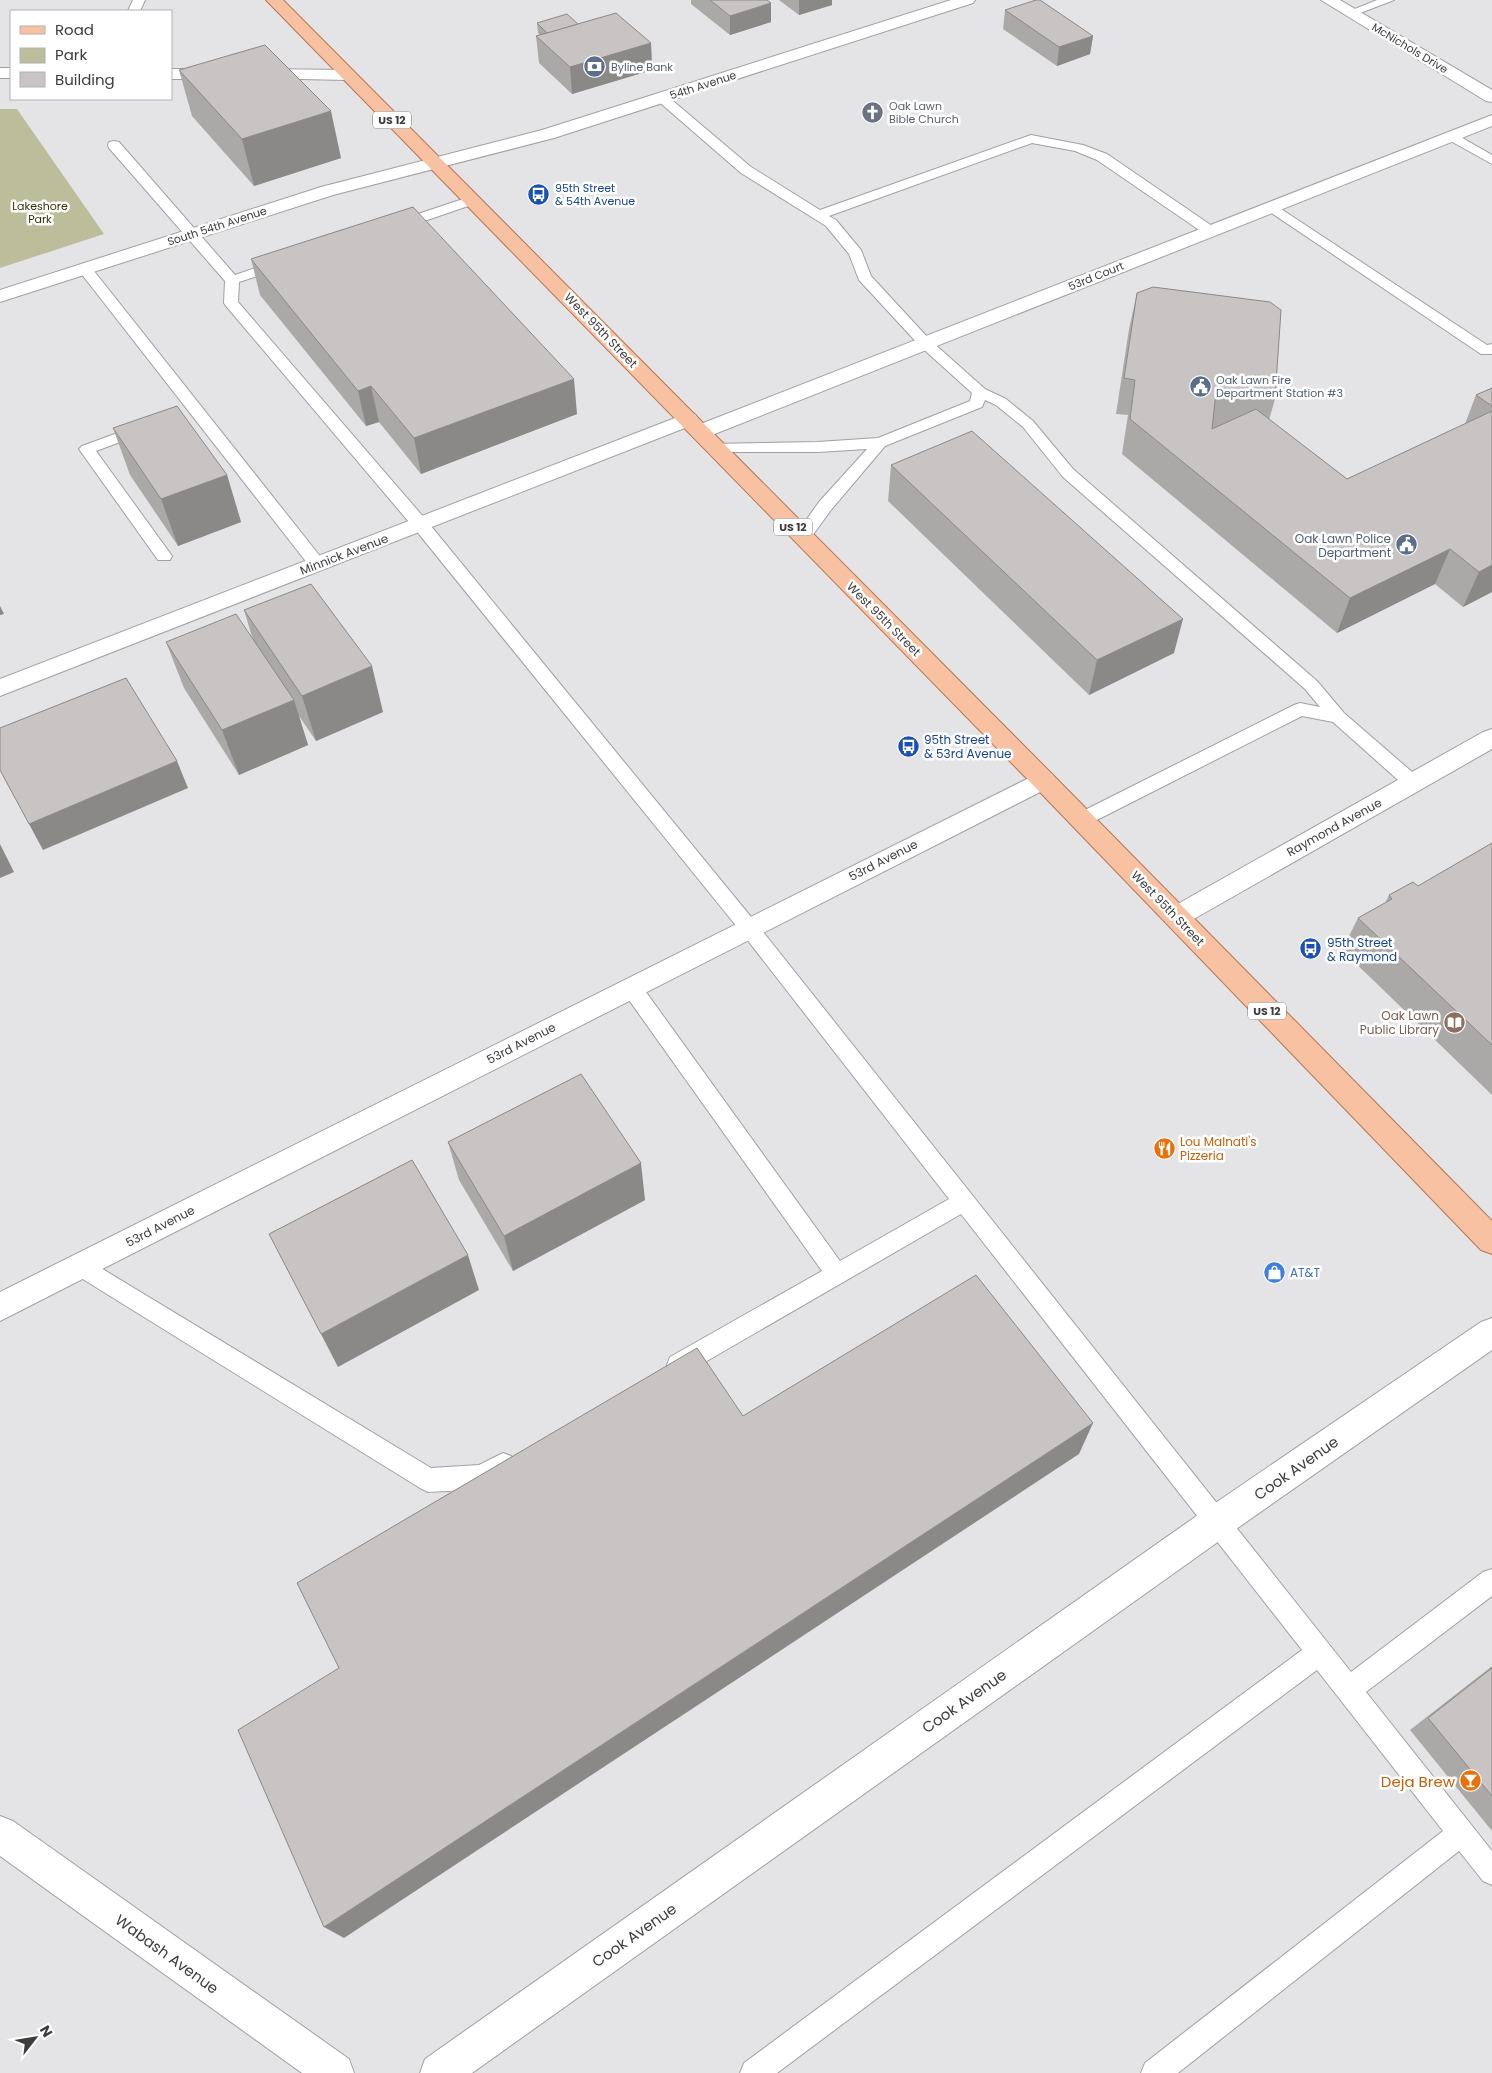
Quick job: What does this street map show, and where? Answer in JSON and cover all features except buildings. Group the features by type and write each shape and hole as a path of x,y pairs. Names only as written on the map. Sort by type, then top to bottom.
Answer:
{"main road":[{"name":"West 95th Street","path":"274,0 1043,780 1492,1241"}],"street":[{"name":"54th Avenue","path":"437,165 548,134 967,0"},
{"name":"McNichols Drive","path":"1329,0 1492,97"},
{"path":"172,74 347,75"},
{"name":"53rd Court","path":"701,433 1492,120"},
{"name":"South 54th Avenue","path":"0,296 327,191 437,165"},
{"name":"Minnick Avenue","path":"0,688 420,524 701,433"},
{"name":"Raymond Avenue","path":"1176,917 1492,738"},
{"name":"53rd Avenue","path":"0,1307 1043,780"},
{"name":"Cook Avenue","path":"439,2073 1217,1522 1492,1332"},
{"name":"Wabash Avenue","path":"0,1834 335,2073"}],"lane":[{"path":"1351,13 1388,0"},
{"path":"662,98 746,170 831,223 856,253 864,277 925,343 980,392 1002,402 1028,424 1068,473 1311,685 1338,717 1412,783"},
{"path":"1452,136 1492,160"},
{"path":"818,215 1031,139 1078,148 1102,158 1210,231"},
{"path":"114,145 232,280 231,303 420,524 749,928 1492,1872"},
{"path":"381,231 472,200"},
{"path":"1272,206 1486,351 1492,348"},
{"path":"232,280 297,259"},
{"path":"85,268 317,564"},
{"path":"701,433 818,447 880,442 977,404 980,392"},
{"path":"178,416 196,410"},
{"path":"160,423 87,449 164,556"},
{"path":"803,536 830,499 880,442"},
{"path":"1081,820 1300,709 1338,717"},
{"path":"631,987 837,1274"},
{"path":"655,1378 963,1202"},
{"path":"80,1266 428,1480 482,1476 525,1451"},
{"path":"1348,1690 1492,1581"},
{"path":"754,2073 1319,1653"},
{"path":"1155,2073 1461,1833"}],"green space":[{"name":"Lakeshore Park","path":"0,109 17,109 104,234 0,268"}],"place":[{"name":"Byline Bank","path":"595,67"},
{"name":"Oak Lawn Bible Church","path":"873,112"},
{"name":"95th Street & 54th Avenue","path":"539,194"},
{"name":"Oak Lawn Fire Department Station #3","path":"1200,386"},
{"name":"Oak Lawn Police Department","path":"1407,545"},
{"name":"95th Street & 53rd Avenue","path":"908,746"},
{"name":"95th Street & Raymond","path":"1311,949"},
{"name":"Oak Lawn Public Library","path":"1455,1022"},
{"name":"Lou Malnati's Pizzeria","path":"1164,1148"},
{"name":"AT&T","path":"1274,1272"},
{"name":"Deja Brew","path":"1471,1781"}]}
